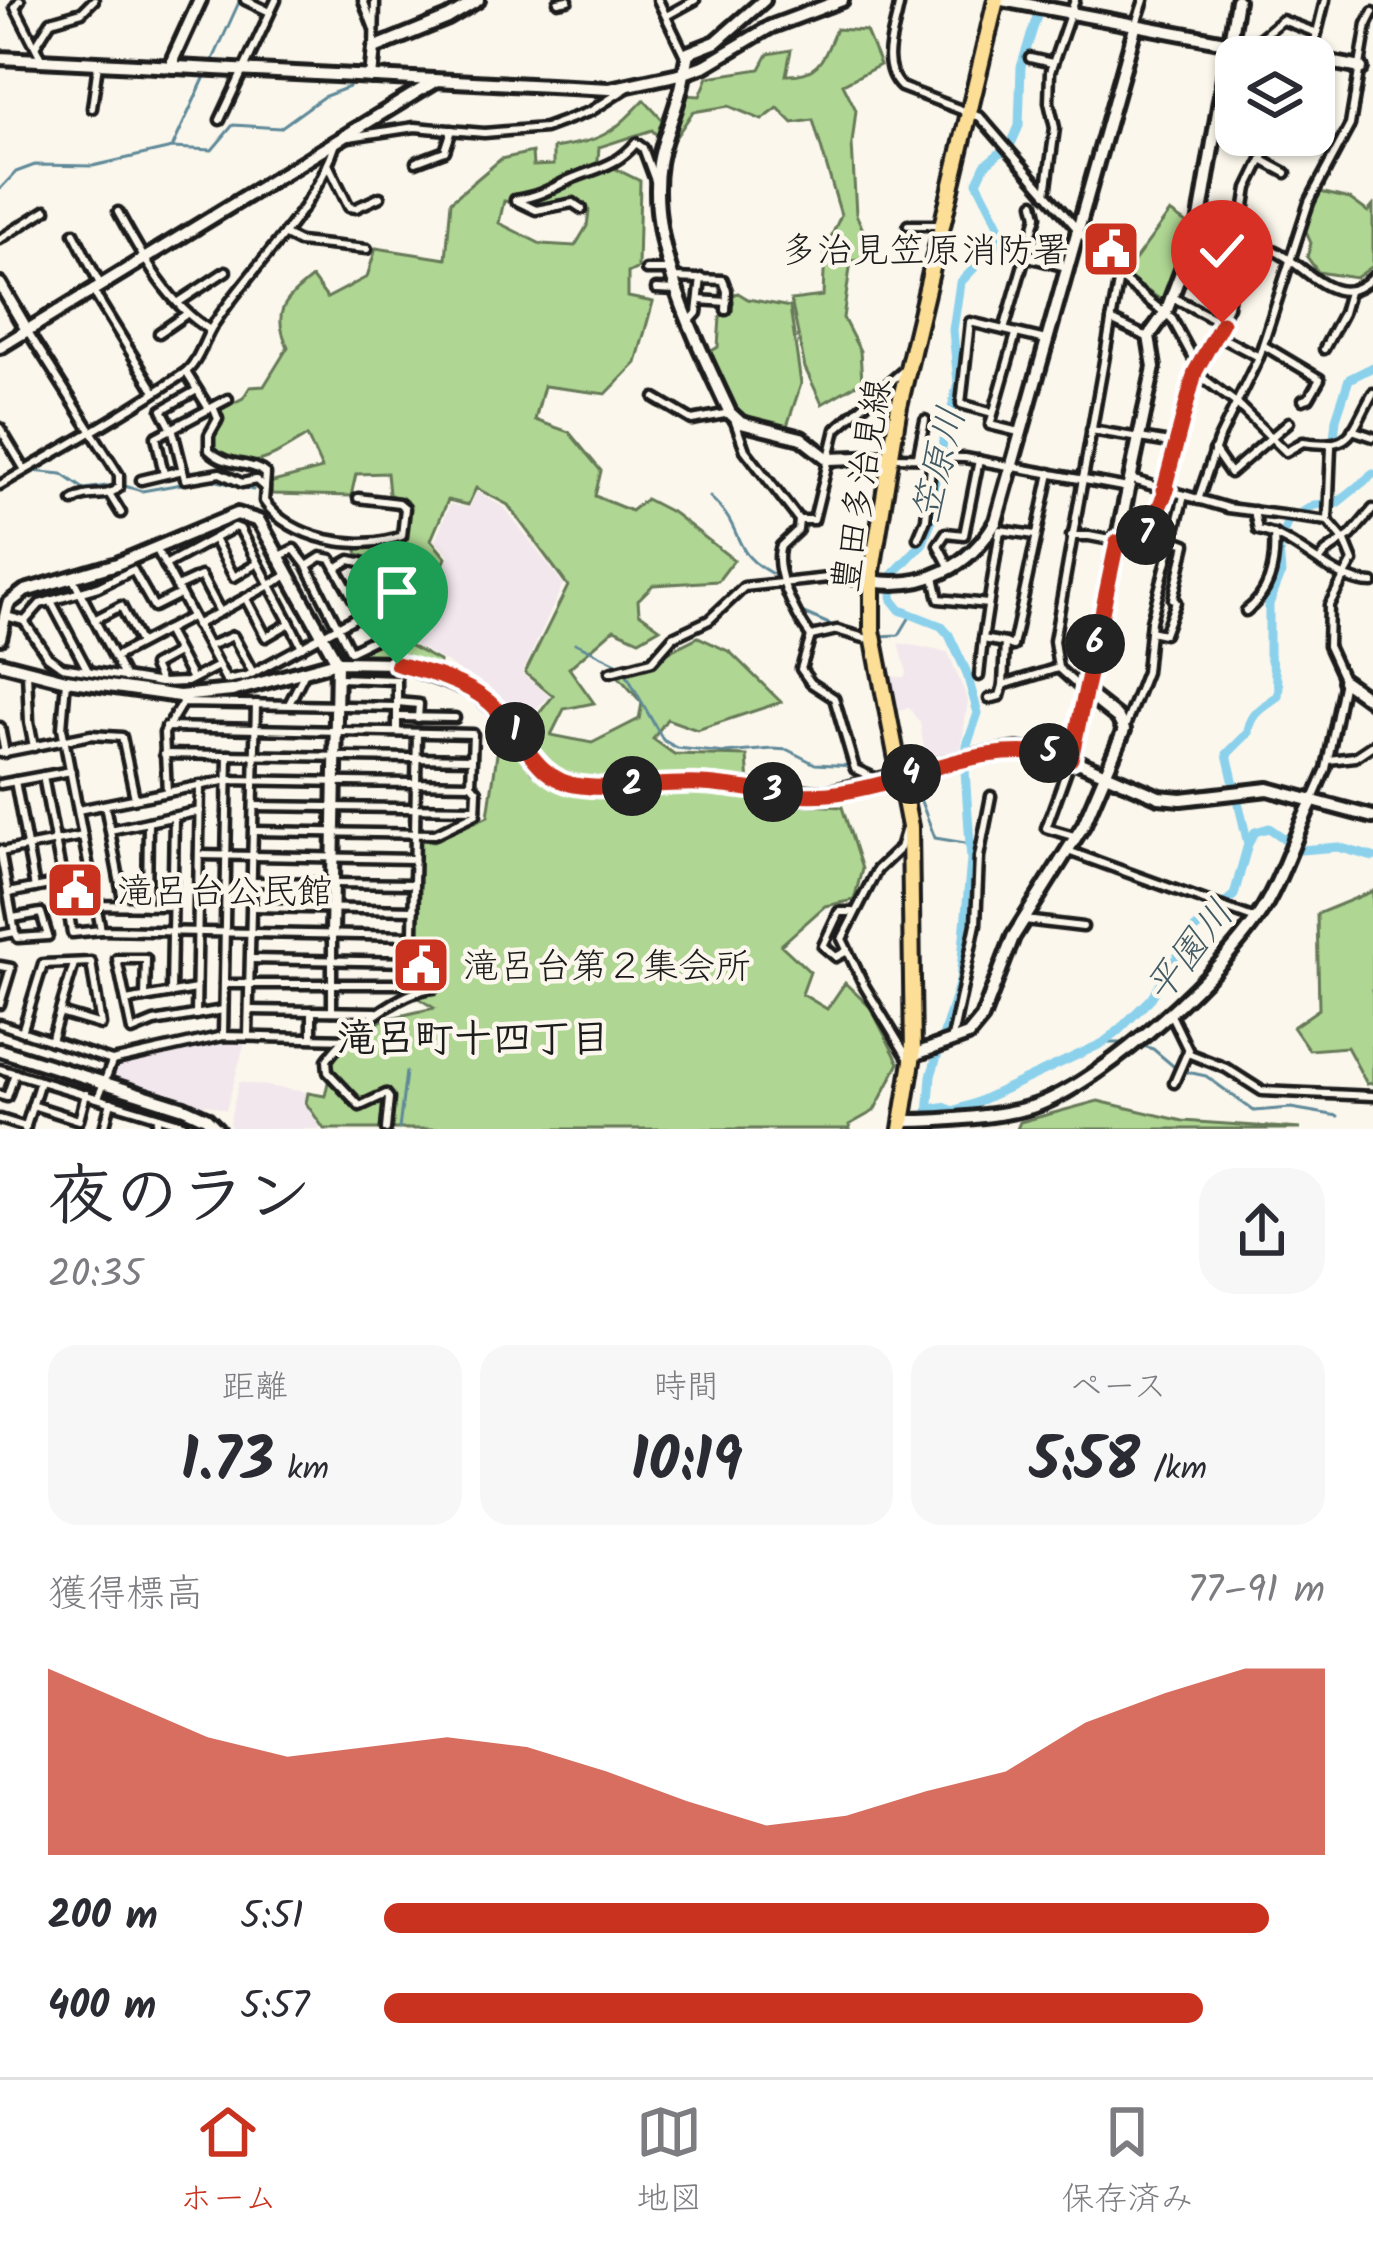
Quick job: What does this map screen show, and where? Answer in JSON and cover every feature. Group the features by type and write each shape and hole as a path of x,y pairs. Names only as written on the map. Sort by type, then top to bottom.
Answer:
{"main road":[{"name":"豊田多治見線","path":"902,1125 913,1059 910,827 874,641 878,582 890,457 908,368 999,0"}],"street":[{"path":"20,0 15,8 41,60"},
{"path":"78,0 85,9"},
{"path":"36,45 51,21 85,9 94,0"},
{"path":"173,67 200,0"},
{"path":"245,0 270,12"},
{"path":"220,120 276,0"},
{"path":"363,0 374,29"},
{"path":"371,76 375,0"},
{"path":"374,48 448,18 478,0"},
{"path":"558,2 568,0"},
{"path":"658,0 686,56 679,104 659,163 660,224 688,323 745,450 799,520 798,530 777,556 790,604 811,636"},
{"path":"668,15 695,0"},
{"path":"686,56 716,43 764,0"},
{"path":"339,140 382,129 435,126 502,133 545,128 591,111 628,88 706,65 770,27 842,0"},
{"path":"900,0 887,65 892,78 901,86 969,111 999,138 1119,277 1166,312 1197,370 1286,452 1303,442 1334,446"},
{"path":"999,0 1215,41"},
{"path":"1046,194 1055,128 1049,102 1052,63 1076,0"},
{"path":"610,672 652,661 674,637 709,620 744,587 828,578 902,584 934,577 965,560 991,530 1014,467 1144,0"},
{"path":"1231,36 1237,0"},
{"path":"1316,36 1325,0"},
{"path":"1198,500 1214,450 1259,357 1309,202 1350,125 1373,13"},
{"path":"1261,36 1282,20 1317,33"},
{"path":"0,58 628,88"},
{"path":"1030,58 1052,63"},
{"path":"92,108 98,62"},
{"path":"1335,63 1361,68"},
{"path":"0,346 434,81"},
{"path":"1077,837 1046,828 1071,759 1154,367 1149,338 1166,312 1196,233 1215,127"},
{"path":"416,162 446,151 452,130"},
{"path":"0,485 186,372 261,259 285,235 339,140"},
{"path":"582,209 573,203 536,209 515,200 543,196 568,181 603,170 636,143 643,148 659,189"},
{"path":"1141,546 1165,490 1197,370 1222,323 1248,188 1264,156"},
{"path":"1262,160 1286,172"},
{"path":"328,164 349,207 380,197"},
{"path":"1004,330 1037,216 1034,203"},
{"path":"0,239 46,211"},
{"path":"118,212 178,303 210,330"},
{"path":"908,225 941,225"},
{"path":"74,232 97,288 154,390"},
{"path":"1196,233 1268,248 1318,282 1348,292 1360,290 1373,277"},
{"path":"285,235 299,242 367,249"},
{"path":"1025,256 1070,268"},
{"path":"646,270 674,279 725,282 726,306 699,300"},
{"path":"178,303 226,271"},
{"path":"1119,277 1054,641 1058,668 1118,718 1124,730"},
{"path":"688,323 696,316 701,278"},
{"path":"656,289 674,279"},
{"path":"0,284 119,476 119,487 110,494 80,495 73,501"},
{"path":"1324,349 1348,292"},
{"path":"1172,296 1222,323"},
{"path":"159,333 187,314"},
{"path":"1111,320 1149,338"},
{"path":"993,413 961,404 970,322 1049,340"},
{"path":"1016,333 990,425 1023,433"},
{"path":"1217,335 1259,357"},
{"path":"1263,345 1320,379 1310,398 1303,400"},
{"path":"799,520 814,520 841,422 908,368"},
{"path":"186,372 218,418 208,435 209,450 231,464 259,468 266,474 263,496 270,509 297,531 354,542 401,536 405,508 400,502 358,498"},
{"path":"197,390 162,410 173,430 185,479 220,473 242,483 256,480 265,488"},
{"path":"1328,521 1334,446 1352,430 1373,393"},
{"path":"656,398 692,419 732,416 802,438 828,459 947,456 1328,521 1353,559 1329,605 1328,646 1344,681 1373,702"},
{"path":"164,474 156,437 228,399"},
{"path":"918,455 926,421"},
{"path":"1214,450 1230,473 1289,422"},
{"path":"0,428 26,470"},
{"path":"1090,430 1176,443"},
{"path":"1352,430 1373,437"},
{"path":"918,538 926,519 932,456"},
{"path":"951,569 938,545 946,532 964,536 979,460"},
{"path":"141,480 183,470"},
{"path":"983,639 1013,646 1050,473"},
{"path":"110,494 121,513"},
{"path":"910,827 900,848 877,871 842,939 913,1059 968,1034 982,1018 1013,937 1077,837 1146,672 1167,551 1184,496"},
{"path":"1320,560 1345,541 1373,509"},
{"path":"1254,511 1258,530 1279,536 1358,584 1373,583"},
{"path":"0,638 16,595 118,564 237,514 259,521 337,662 332,1011"},
{"path":"165,565 240,529 302,646"},
{"path":"979,676 1000,530 1034,535"},
{"path":"1071,536 1167,551"},
{"path":"1246,611 1264,594 1279,536"},
{"path":"1150,631 1164,634 1176,602 1173,598 1186,544 1172,538"},
{"path":"214,539 233,577 258,563"},
{"path":"155,547 226,680 253,673 386,601"},
{"path":"280,556 294,549 307,566 350,651 397,628 365,563 350,560 336,568"},
{"path":"307,566 321,556 331,559 362,614"},
{"path":"24,621 34,607 133,570 154,607 201,576 220,613"},
{"path":"115,657 166,630 220,613 290,575"},
{"path":"71,576 125,678"},
{"path":"934,577 939,599 988,604"},
{"path":"246,599 266,637 290,623"},
{"path":"51,601 88,671"},
{"path":"94,620 121,606 140,643"},
{"path":"6,616 24,621 55,663 88,671 161,683 193,680 218,666"},
{"path":"811,636 836,629 874,641"},
{"path":"166,630 193,680"},
{"path":"208,646 233,636 253,673"},
{"path":"811,636 800,664 811,683 834,698 854,766 877,783"},
{"path":"989,699 1002,694 1005,643"},
{"path":"161,683 153,666 177,652"},
{"path":"167,791 166,728 184,699 337,662 397,664 472,689 503,716 538,766 567,784 699,784 812,794 1018,750 1071,759 1166,798 1268,789 1373,817"},
{"path":"0,663 66,680 184,699 337,706 419,704 418,718"},
{"path":"1004,685 1058,668"},
{"path":"289,704 307,670"},
{"path":"27,671 34,747"},
{"path":"337,678 397,680 397,732"},
{"path":"66,680 62,728 101,930"},
{"path":"902,1125 1036,1106 1087,1080 1227,960 1257,919 1313,799 1328,760 1344,681"},
{"path":"248,1035 256,704"},
{"path":"397,717 455,718"},
{"path":"0,727 3,753 91,735 122,737 135,798"},
{"path":"166,728 473,734 471,784"},
{"path":"224,984 412,984 417,733"},
{"path":"1328,760 1355,758 1373,745"},
{"path":"164,754 472,759"},
{"path":"223,1036 228,755"},
{"path":"0,784 71,771"},
{"path":"43,776 63,882"},
{"path":"78,810 228,780 471,784 477,790 476,814 435,834 254,831"},
{"path":"15,781 35,888"},
{"path":"196,1015 200,785"},
{"path":"951,1042 976,924 979,857 991,796"},
{"path":"105,805 124,905"},
{"path":"254,806 476,809"},
{"path":"110,830 200,812"},
{"path":"171,993 174,817"},
{"path":"148,822 148,906"},
{"path":"13,918 43,914 48,936 18,938 15,932 0,851 83,836"},
{"path":"1068,851 1257,919"},
{"path":"199,855 414,859"},
{"path":"8,893 91,877"},
{"path":"253,882 414,884"},
{"path":"172,906 68,908 72,933 413,936"},
{"path":"253,907 413,910"},
{"path":"847,951 836,957 823,946 839,912 853,912"},
{"path":"1024,920 1083,927"},
{"path":"0,934 15,932"},
{"path":"146,998 146,959 117,958 132,1031 154,1022 224,1010"},
{"path":"251,959 413,962"},
{"path":"22,1032 44,964 91,962 103,1023 60,1012"},
{"path":"50,1041 74,963"},
{"path":"0,966 11,968 0,1004"},
{"path":"381,1011 383,987"},
{"path":"386,1129 389,1097 386,1094 360,1106 326,1066 331,1053 381,1011 421,989 434,988"},
{"path":"126,1001 196,989"},
{"path":"249,1010 381,1011"},
{"path":"312,1011 312,1036"},
{"path":"1169,1011 1188,1052 1262,1091 1373,1096"},
{"path":"0,1024 112,1061 223,1036 349,1039"},
{"path":"0,1050 196,1112 217,1129"},
{"path":"1174,1083 1188,1052"},
{"path":"98,1098 112,1061"},
{"path":"0,1069 183,1124 182,1129"},
{"path":"0,1095 7,1097 15,1073"},
{"path":"0,1119 25,1128 40,1081"},
{"path":"32,1105 79,1120 86,1094"},
{"path":"106,1128 111,1102"},
{"path":"155,1129 159,1117"}],"shaded area":[{"path":"477,492 505,508 563,584 522,674 549,696 520,728 495,700 448,663 412,644 450,555 435,541 450,504 469,508"},
{"path":"899,643 948,652 968,700 960,756 927,766 920,723 909,708 892,713 884,676 907,673"},
{"path":"246,1039 226,1110 206,1104 204,1109 110,1075 122,1061"},
{"path":"239,1082 307,1092 305,1103 321,1129 232,1129 229,1123"}],"green space":[{"path":"836,29 866,31 880,65 843,84 856,110 852,144 856,214 876,259 851,261 843,318 860,351 862,381 822,404 805,368 791,300 823,296 825,250 841,215 813,120 793,123 778,108 762,120 729,106 693,112 668,148 652,130 599,147 598,160 640,181 638,268 628,273 628,297 653,302 636,363 606,394 544,386 535,420 569,432 601,471 595,496 631,511 646,499 675,514 734,560 718,581 653,585 638,600 639,613 660,628 639,640 614,629 569,668 594,703 564,709 551,735 592,743 639,719 642,703 619,677 698,637 730,652 781,702 697,730 667,719 653,739 674,754 747,756 750,801 842,807 862,869 854,900 825,906 781,945 810,972 802,994 827,1009 845,983 871,1008 899,1063 874,1111 849,1125 850,1129 324,1129 306,1103 308,1093 325,1096 334,1055 382,1020 434,1008 415,996 416,840 434,841 488,816 500,733 523,734 553,696 525,673 568,586 508,505 476,488 468,505 448,500 431,540 446,558 409,645 439,661 438,671 408,660 353,654 399,631 423,577 358,554 356,547 405,542 409,505 389,494 387,473 356,474 351,496 272,494 269,483 322,469 307,436 262,460 229,459 214,453 210,441 222,425 218,411 243,398 250,387 264,386 288,347 281,324 284,307 312,278 327,298 367,277 376,248 446,259 451,201 501,159 532,152 533,166 553,165 553,148 604,134 644,100 666,124 684,95 700,96 708,77 760,69 768,54 791,50 786,75 806,72 824,56","holes":["574,200 589,211 587,226 575,246 541,244 499,223 504,201 538,207"]},
{"path":"1320,192 1350,199 1368,212 1373,206 1373,266 1356,278 1318,272 1307,257 1311,243 1305,230"},
{"path":"1170,212 1186,223 1190,236 1164,302 1124,275"},
{"path":"738,293 790,307 801,384 783,428 749,418 732,405 708,353 718,347 720,317 730,296"},
{"path":"1373,891 1373,1083 1367,1084 1347,1047 1309,1050 1293,1027 1319,1009 1317,914"},
{"path":"1098,1101 1183,1121 1301,1129 1017,1129 1020,1122"}],"waterway":[{"path":"211,64 240,0"},
{"name":"笠原川","path":"927,1129 931,1076 960,981 971,860 965,770 967,745 978,713 949,635 941,626 900,610 892,600 893,574 923,543 931,522 936,471 958,383 953,330 960,283 996,245 999,234 977,182 985,165 1011,144 1019,126 1021,67 1042,0"},
{"path":"173,146 207,72"},
{"path":"0,189 16,172 35,165 93,166 172,148 212,150 233,125 280,128 323,97 349,87"},
{"name":"平園川","path":"1333,449 1336,419 1349,379 1373,367"},
{"path":"32,471 62,474 84,489 114,485"},
{"name":"平園川","path":"929,1108 953,1111 973,1104 1103,1043 1151,998 1194,930 1234,895 1248,844 1227,754 1248,733 1258,712 1278,696 1269,654 1269,604 1281,574 1279,547 1287,522 1314,505 1337,503 1373,474"},
{"path":"121,485 142,491 210,479 253,490"},
{"path":"710,497 751,559 779,577"},
{"path":"797,610 836,627"},
{"path":"879,636 899,635 911,615"},
{"path":"575,643 621,665 663,740 677,748 725,753 788,750 815,764 854,766"},
{"path":"910,784 935,838 971,844"},
{"path":"1248,844 1255,832 1269,828 1301,850 1338,847 1373,857"},
{"path":"1103,1043 1130,1043"},
{"path":"1140,1045 1153,1049 1178,1070 1206,1076 1254,1111 1291,1108 1338,1116"},
{"path":"399,1129 406,1072"}],"place":[{"name":"多治見笠原消防署","path":"1111,249"},
{"name":"滝呂台公民館","path":"75,890"},
{"name":"滝呂台第２集会所","path":"421,965"}],"district":[{"name":"滝呂町十四丁目","path":"473,1037"}],"route":[{"path":"397,664 472,689 503,716 538,766 567,784 582,787 699,784 825,794 999,751 1071,759 1117,542 1141,546 1167,490 1195,372 1222,323"}]}
